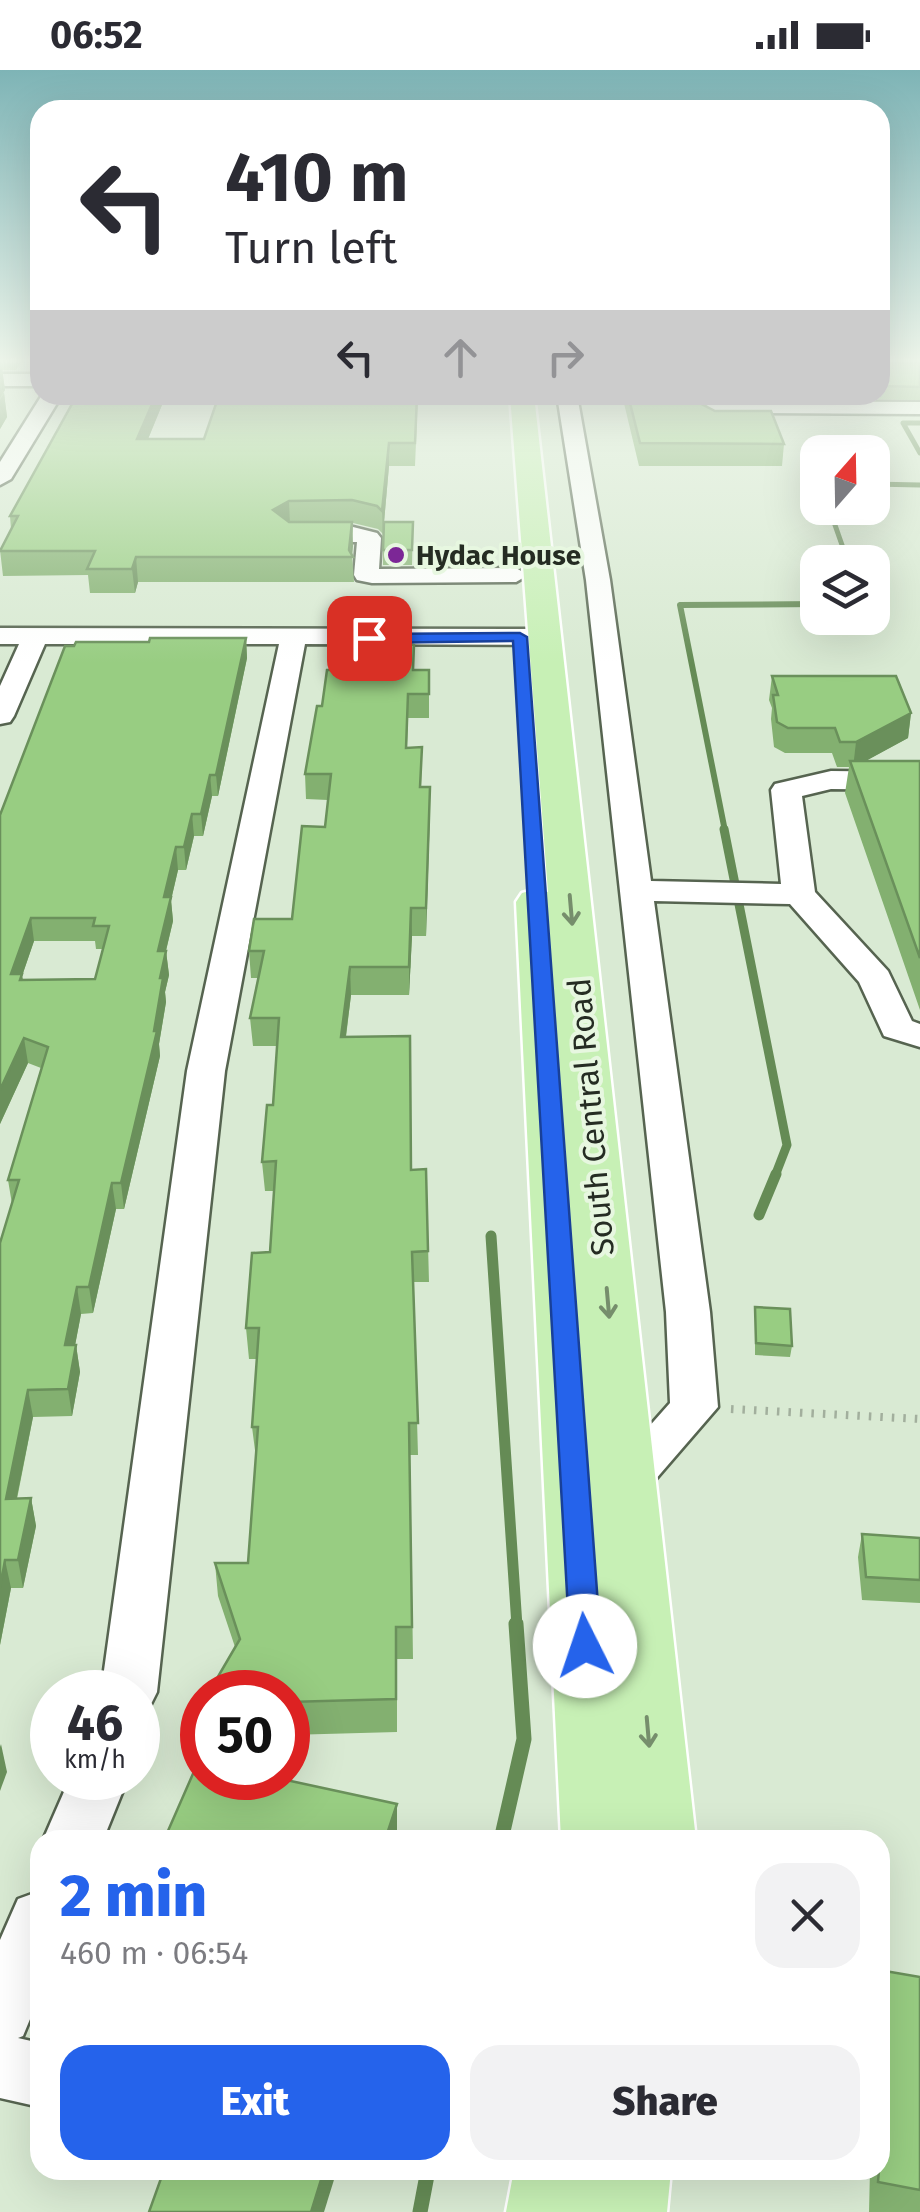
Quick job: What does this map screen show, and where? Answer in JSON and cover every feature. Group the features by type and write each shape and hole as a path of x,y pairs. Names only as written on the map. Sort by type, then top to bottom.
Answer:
{"main road":[{"name":"South Central Road","path":"510,463 516,575 533,637 625,1482 658,1830"},
{"name":"South Central Road","path":"525,463 597,1830"},
{"path":"550,2212 555,2180"},
{"path":"622,2212 627,2180"}],"street":[{"path":"578,463 598,580 688,1312 694,1408 625,1482"},
{"path":"290,535 369,538 366,574 516,575"},
{"path":"424,543 424,576"},
{"path":"3,636 37,607"},
{"path":"3,636 533,637"},
{"path":"3,701 35,638"},
{"path":"131,1670 206,1071 293,639"},
{"path":"920,781 831,780 786,790 799,894 875,979 897,1028 920,1036"},
{"path":"636,891 799,894"},
{"path":"77,1830 90,1800"},
{"path":"0,2014 30,1943"},
{"path":"0,2066 30,2073"}],"path":[{"path":"694,1408 920,1419"}],"building":[{"path":"39,463 387,463 382,511 352,500 289,501 273,510 289,522 352,522 349,550 353,557 136,557 132,569 87,569 95,551 0,551 18,516 10,516"},
{"path":"384,522 413,522 412,550 383,550"},
{"path":"150,638 246,638 216,775 210,775 201,814 192,814 184,847 176,847 164,897 171,897 158,951 166,951 157,1031 121,1183 112,1183 89,1287 77,1287 65,1345 76,1345 68,1389 28,1390 6,1499 31,1498 18,1560 5,1560 0,1588 0,1243 19,1180 8,1180 48,1047 24,1038 0,1090 0,815 65,646 74,646 76,642 149,642","holes":["31,918 95,918 93,926 109,926 95,979 20,980 22,974 11,974"]},
{"path":"336,640 389,640 414,645 413,670 429,670 429,694 408,694 406,748 422,747 420,787 430,787 426,908 411,908 409,967 350,967 341,1037 410,1036 411,1170 426,1169 428,1251 412,1252 418,1423 409,1423 412,1627 396,1627 396,1699 310,1701 310,1670 222,1670 240,1639 215,1563 248,1563 258,1427 252,1427 259,1328 246,1328 252,1253 270,1252 276,1161 262,1162 267,1105 273,1105 279,1018 250,1018 264,951 249,951 254,919 292,919 302,826 325,827 331,774 305,774 317,706 322,706 327,670 333,670"},
{"path":"772,676 896,676 911,713 856,742 840,742 835,728 788,728 777,722 773,695 778,695"},
{"path":"850,761 920,761 920,958"},
{"path":"755,1307 790,1309 792,1346 756,1343"},
{"path":"862,1534 920,1538 920,1580 866,1577"},
{"path":"310,1785 397,1804 388,1830 168,1830 182,1800 310,1800"},
{"path":"890,1972 920,1977 920,2190 878,2182 890,2180"},
{"path":"160,2180 321,2180 311,2212 149,2212"}],"waterway":[{"path":"890,484 920,485"},
{"path":"835,525 842,545"},
{"path":"725,831 680,605 800,604"},
{"path":"724,829 787,1145 775,1176"},
{"path":"759,1215 776,1174"},
{"path":"491,1236 517,1626"},
{"path":"503,1830 524,1739 516,1624"},
{"path":"420,2212 426,2180"}],"place":[{"name":"Hydac House","path":"396,555"}],"route":[{"path":"369,638 520,637 585,1646"}]}
